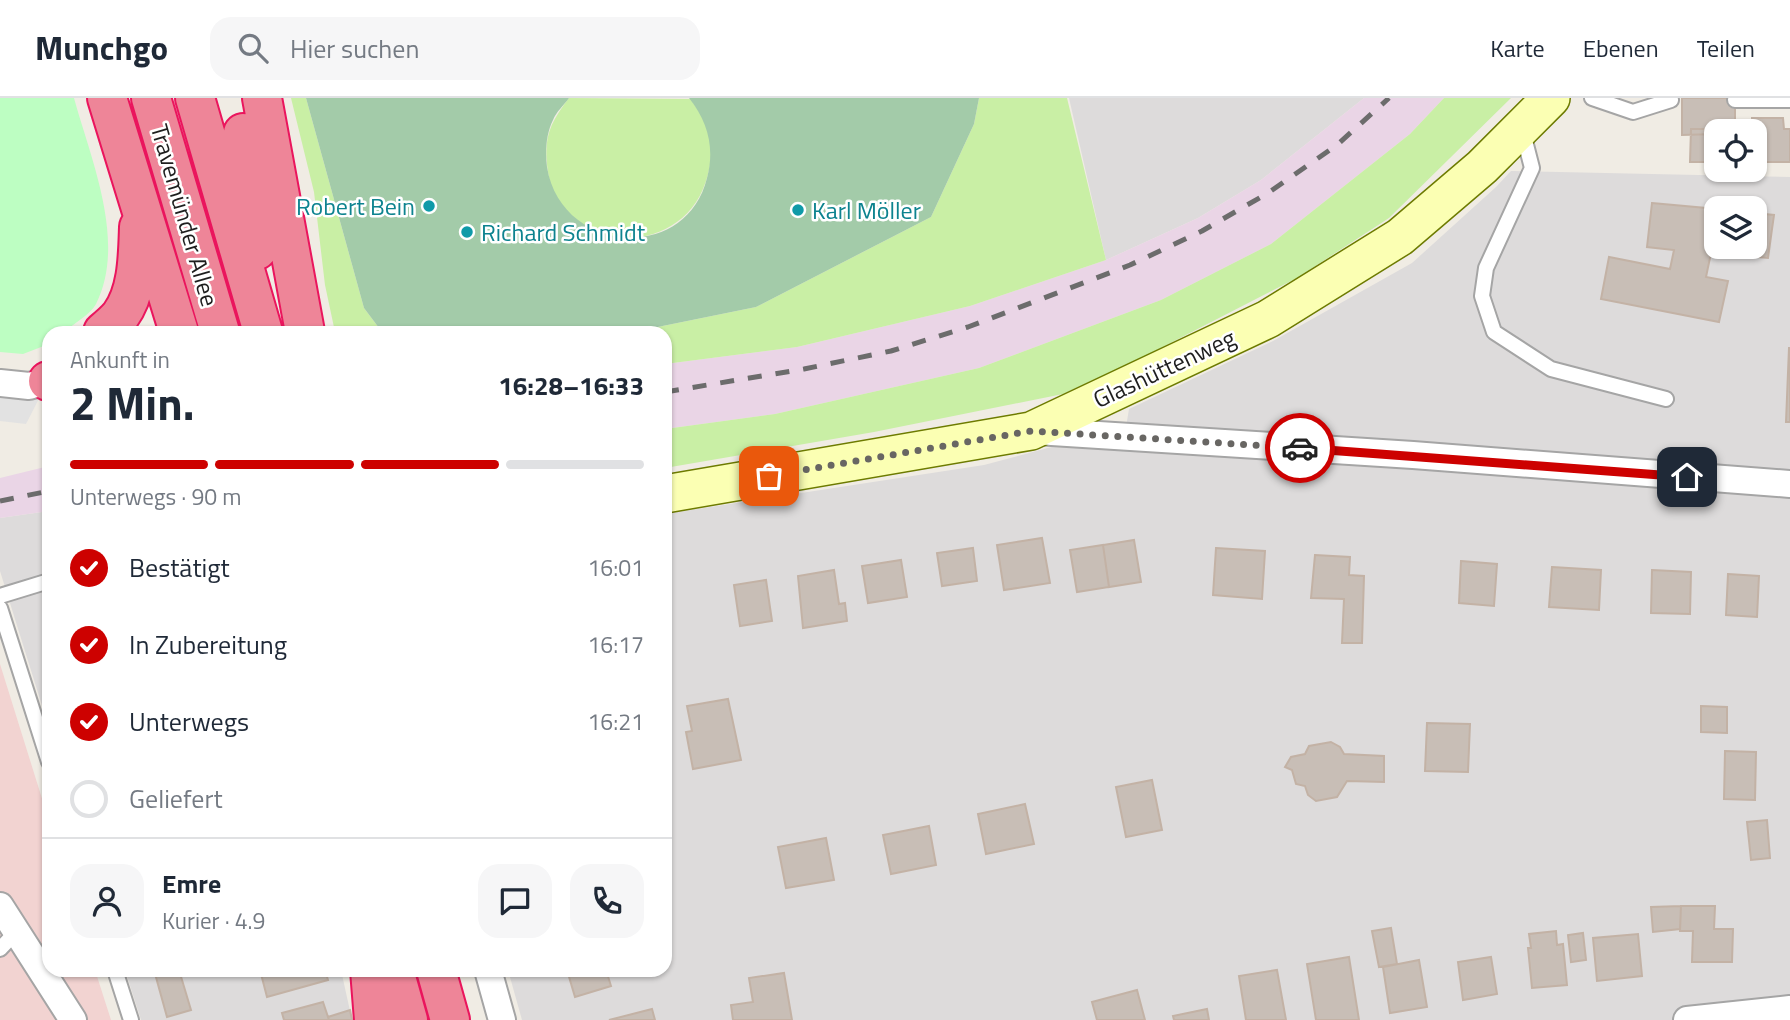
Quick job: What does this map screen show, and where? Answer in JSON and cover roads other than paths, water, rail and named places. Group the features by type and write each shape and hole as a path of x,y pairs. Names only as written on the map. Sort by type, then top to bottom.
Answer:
{"highway":[{"path":"107,98 176,326"},
{"name":"Travemünder Allee","path":"151,98 217,326"},
{"name":"Travemünder Allee","path":"195,98 262,326"},
{"path":"237,98 250,180 263,326"},
{"path":"262,98 303,326"},
{"path":"109,326 121,315 137,266 139,204"},
{"path":"371,977 374,1020"},
{"path":"396,977 408,1020"},
{"path":"438,977 450,1020"}],"street":[{"name":"Glashüttenweg","path":"672,493 1031,431 1268,319 1400,237 1482,167 1551,98"},
{"path":"0,383 29,386 42,383"},
{"path":"1031,431 1413,455 1790,484"},
{"path":"0,906 8,940 73,1020"},
{"path":"490,977 502,1020"},
{"path":"1687,1020 1790,1009"}],"lane":[{"path":"1591,98 1633,112 1671,100"},
{"path":"1735,100 1790,100"},
{"path":"1521,128 1532,168 1486,268 1483,287 1482,296 1494,332 1551,369 1666,399"},
{"path":"0,596 42,583"},
{"path":"0,608 42,740"},
{"path":"117,977 131,1020"}],"railway":[{"path":"672,391 804,369 891,351 968,327 1130,265 1202,231 1268,193 1337,145 1389,98"},
{"path":"0,501 42,492"}],"place":[{"name":"Robert Bein","path":"429,206"},
{"name":"Karl Möller","path":"798,210"},
{"name":"Richard Schmidt","path":"467,232"}]}
